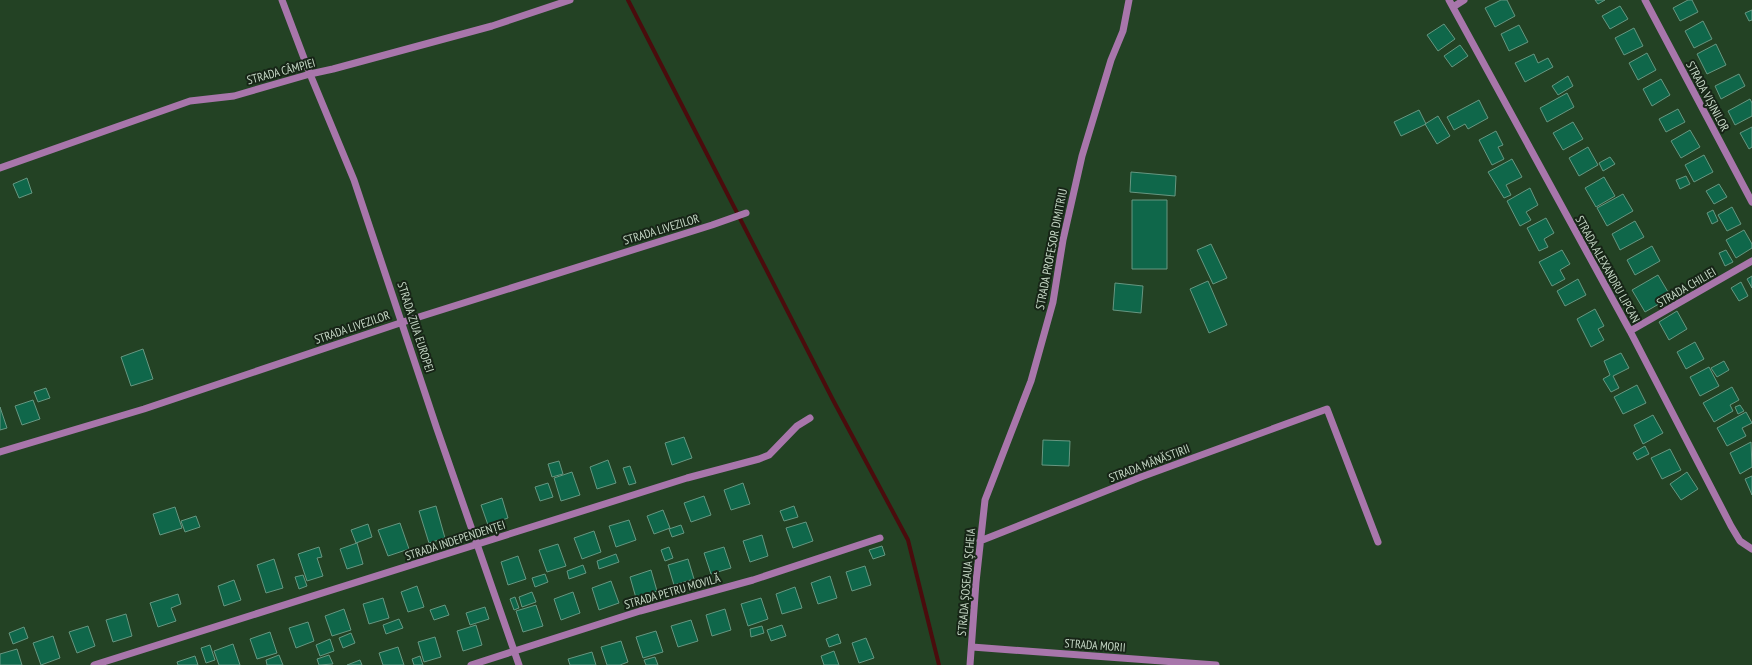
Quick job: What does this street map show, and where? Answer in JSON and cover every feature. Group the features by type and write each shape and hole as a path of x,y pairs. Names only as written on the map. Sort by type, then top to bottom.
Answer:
{"street":[{"name":"STRADA ZIUA EUROPEI","path":"282,0 310,74 354,180 403,322 437,428 519,665"},
{"name":"STRADA CÂMPIEI","path":"0,168 190,101 234,96 310,74 492,26 570,0"},
{"name":"STRADA PROFESOR DIMITRIU","path":"985,500 1033,374 1053,302 1063,240 1082,156 1111,60 1123,31 1130,0"},
{"name":"STRADA ALEXANDRU LIPCAN","path":"1449,0 1630,331 1731,526 1740,541 1750,548"},
{"path":"1453,7 1464,0"},
{"name":"STRADA VIȘINILOR","path":"1645,0 1752,202"},
{"name":"STRADA LIVEZILOR","path":"0,452 144,410 403,322 746,213"},
{"name":"STRADA CHILIEI","path":"1630,331 1752,261"},
{"name":"STRADA MĂNĂSTIRII","path":"980,541 1141,477 1327,409 1378,542"},
{"name":"STRADA INDEPENDENȚEI","path":"94,665 687,478 759,459 769,455 797,426 810,418"},
{"name":"STRADA ȘOSEAUA ȘCHEIA","path":"970,665 976,582 985,500"},
{"name":"STRADA PETRU MOVILĂ","path":"471,665 640,611 753,580 880,538"},
{"name":"STRADA MORII","path":"972,647 1216,665"}],"building":[{"path":"1501,0 1507,0 1515,16 1495,27 1485,8"},
{"path":"1595,0 1605,0 1598,4"},
{"path":"1688,0 1692,0 1698,12 1680,21 1673,8"},
{"path":"1620,6 1628,19 1610,29 1602,16"},
{"path":"1752,10 1752,20 1749,21 1745,13"},
{"path":"1703,21 1712,39 1694,48 1685,31"},
{"path":"1444,24 1455,39 1438,51 1427,35"},
{"path":"1519,25 1528,42 1509,51 1501,34"},
{"path":"1634,28 1643,46 1624,55 1615,38"},
{"path":"1716,44 1726,65 1707,74 1697,54"},
{"path":"1460,45 1468,56 1452,67 1444,56"},
{"path":"1647,53 1656,70 1638,80 1629,63"},
{"path":"1534,54 1538,63 1548,58 1553,67 1525,82 1515,63"},
{"path":"1739,74 1745,86 1721,99 1715,86"},
{"path":"1568,76 1573,86 1558,95 1552,86"},
{"path":"1661,79 1670,95 1652,106 1643,89"},
{"path":"1567,93 1574,107 1547,122 1540,108"},
{"path":"1750,99 1752,103 1752,116 1735,125 1728,111"},
{"path":"1479,100 1488,118 1468,129 1465,124 1454,130 1447,117"},
{"path":"1678,109 1685,122 1666,132 1659,119"},
{"path":"1419,110 1426,124 1401,136 1394,122"},
{"path":"1438,116 1450,136 1437,144 1425,124"},
{"path":"1573,122 1583,139 1563,150 1553,133"},
{"path":"1752,127 1752,147 1749,149 1740,133"},
{"path":"1690,130 1700,147 1681,158 1671,141"},
{"path":"1496,131 1503,145 1498,147 1504,159 1492,165 1479,140"},
{"path":"1588,147 1598,165 1579,176 1569,158"},
{"path":"1704,155 1713,172 1694,182 1685,165"},
{"path":"1610,157 1615,164 1603,171 1599,163"},
{"path":"1512,159 1522,177 1506,185 1511,195 1504,198 1488,172"},
{"path":"1131,172 1176,176 1175,196 1130,192"},
{"path":"1686,176 1690,184 1680,189 1676,180"},
{"path":"1604,177 1615,196 1596,207 1585,188"},
{"path":"27,178 32,193 19,198 13,184"},
{"path":"1719,184 1727,197 1714,204 1706,191"},
{"path":"1530,188 1538,205 1526,212 1531,220 1520,226 1507,201"},
{"path":"1623,194 1633,211 1607,226 1597,208"},
{"path":"1132,200 1167,200 1167,269 1132,269"},
{"path":"1732,207 1741,224 1727,231 1718,215"},
{"path":"1713,210 1718,221 1712,224 1707,213"},
{"path":"1546,218 1554,233 1544,239 1548,247 1539,251 1527,228"},
{"path":"1635,221 1644,237 1620,250 1612,234"},
{"path":"1744,230 1752,244 1752,248 1736,258 1726,240"},
{"path":"1211,244 1227,278 1213,284 1197,250"},
{"path":"1652,246 1660,261 1635,275 1627,260"},
{"path":"1562,250 1570,264 1560,270 1565,279 1552,286 1539,262"},
{"path":"1726,250 1733,262 1725,266 1719,253"},
{"path":"1658,275 1671,297 1645,312 1632,290"},
{"path":"1752,276 1752,288 1747,279"},
{"path":"1578,279 1586,295 1565,306 1557,291"},
{"path":"1208,281 1227,325 1209,333 1190,289"},
{"path":"1741,282 1748,296 1739,301 1731,288"},
{"path":"1115,283 1143,286 1141,313 1113,310"},
{"path":"1595,309 1604,326 1598,329 1604,340 1591,347 1577,319"},
{"path":"1677,311 1687,329 1669,340 1659,322"},
{"path":"1695,342 1704,359 1686,369 1677,352"},
{"path":"143,349 153,379 131,386 121,357"},
{"path":"1621,353 1629,368 1613,376 1619,388 1611,392 1603,379 1610,375 1604,361"},
{"path":"1724,361 1729,370 1717,377 1711,368"},
{"path":"1709,367 1719,386 1700,396 1690,377"},
{"path":"1637,385 1646,403 1623,414 1614,397"},
{"path":"1732,387 1739,400 1730,405 1733,411 1714,422 1703,403"},
{"path":"46,388 50,398 38,402 34,392"},
{"path":"33,400 40,419 22,425 15,406"},
{"path":"1740,405 1744,411 1738,414 1735,407"},
{"path":"0,407 7,428 0,430"},
{"path":"1746,412 1752,423 1742,428 1746,436 1727,446 1717,428"},
{"path":"1653,415 1663,433 1643,444 1634,425"},
{"path":"684,437 692,458 672,465 665,443"},
{"path":"1043,440 1070,441 1069,466 1042,465"},
{"path":"1751,442 1752,467 1740,474 1730,453"},
{"path":"1645,446 1649,454 1637,460 1633,453"},
{"path":"1670,449 1681,470 1662,479 1651,458"},
{"path":"608,460 616,483 597,489 590,467"},
{"path":"559,461 563,474 552,477 548,464"},
{"path":"630,466 636,483 629,485 623,468"},
{"path":"572,472 580,495 561,501 554,478"},
{"path":"1687,472 1698,489 1681,500 1670,484"},
{"path":"1752,476 1752,495 1745,479"},
{"path":"548,483 553,497 540,501 535,487"},
{"path":"743,483 750,504 731,510 724,490"},
{"path":"704,496 711,515 691,522 684,503"},
{"path":"502,498 508,518 488,525 481,505"},
{"path":"436,506 445,538 429,543 419,511"},
{"path":"794,506 798,517 784,521 780,511"},
{"path":"175,507 182,528 160,535 153,514"},
{"path":"663,510 670,528 654,534 647,516"},
{"path":"196,516 200,527 185,532 181,521"},
{"path":"629,520 636,540 616,547 609,526"},
{"path":"806,522 813,541 793,548 786,528"},
{"path":"400,523 409,549 388,556 378,530"},
{"path":"368,524 372,537 356,543 351,530"},
{"path":"681,525 684,533 672,537 669,529"},
{"path":"594,531 601,552 582,559 574,538"},
{"path":"762,535 768,556 750,562 743,541"},
{"path":"357,543 363,564 347,569 340,549"},
{"path":"558,544 566,566 547,572 539,550"},
{"path":"882,546 885,555 873,559 869,550"},
{"path":"319,547 322,557 317,558 323,576 307,581 298,554"},
{"path":"669,547 673,558 665,561 661,550"},
{"path":"724,547 731,568 711,574 704,553"},
{"path":"616,554 619,562 599,569 597,561"},
{"path":"518,556 526,579 508,585 501,562"},
{"path":"274,559 283,588 266,593 257,565"},
{"path":"688,559 694,579 674,585 668,565"},
{"path":"583,565 586,573 569,579 567,571"},
{"path":"865,566 871,585 852,591 846,572"},
{"path":"651,570 657,591 636,598 630,577"},
{"path":"545,574 548,582 535,587 532,578"},
{"path":"303,575 307,586 299,589 295,577"},
{"path":"830,576 837,598 818,604 811,583"},
{"path":"234,580 241,600 224,606 218,586"},
{"path":"611,581 619,603 599,610 592,588"},
{"path":"417,586 424,607 408,612 401,592"},
{"path":"795,587 802,608 782,614 776,594"},
{"path":"532,592 536,602 522,607 519,597"},
{"path":"573,592 580,613 561,620 554,599"},
{"path":"178,594 181,604 171,608 176,621 158,627 150,603"},
{"path":"515,597 519,608 514,610 510,599"},
{"path":"383,598 389,618 369,624 363,604"},
{"path":"761,598 768,619 748,626 741,604"},
{"path":"445,605 449,615 434,620 430,610"},
{"path":"536,605 543,626 523,632 516,611"},
{"path":"485,607 489,619 470,625 466,613"},
{"path":"344,609 351,630 332,636 325,616"},
{"path":"725,609 731,630 712,636 706,615"},
{"path":"126,614 132,636 113,642 106,620"},
{"path":"399,619 403,628 386,634 383,625"},
{"path":"691,620 698,641 678,647 671,626"},
{"path":"308,622 314,641 296,648 289,628"},
{"path":"476,625 482,645 463,651 457,631"},
{"path":"782,625 786,636 771,641 767,630"},
{"path":"88,626 95,646 77,653 69,632"},
{"path":"762,626 764,633 751,637 750,629"},
{"path":"24,627 28,638 13,644 9,633"},
{"path":"656,631 663,652 643,658 636,637"},
{"path":"270,632 277,653 257,659 250,639"},
{"path":"351,633 355,643 343,648 339,638"},
{"path":"838,634 841,643 829,647 826,639"},
{"path":"53,636 60,658 41,665 33,643"},
{"path":"435,637 441,657 424,662 418,642"},
{"path":"866,638 874,658 859,663 852,643"},
{"path":"330,639 334,651 320,656 316,645"},
{"path":"621,641 628,662 620,665 607,665 601,647"},
{"path":"233,644 240,665 219,665 214,651"},
{"path":"210,645 215,660 206,663 201,648"},
{"path":"398,647 404,665 383,665 379,653"},
{"path":"17,649 22,665 0,665 0,654"},
{"path":"834,651 839,665 824,665 821,656"},
{"path":"592,652 596,665 570,665 568,659"},
{"path":"279,655 283,665 267,665 266,660"},
{"path":"329,655 333,664 319,665 317,659"},
{"path":"195,656 198,665 178,665 177,662"},
{"path":"420,656 423,665 414,665 412,659"},
{"path":"655,657 658,665 646,665 644,660"},
{"path":"360,660 362,665 347,665"}],"waterway":[{"path":"628,0 833,400 908,540 939,665"}]}
